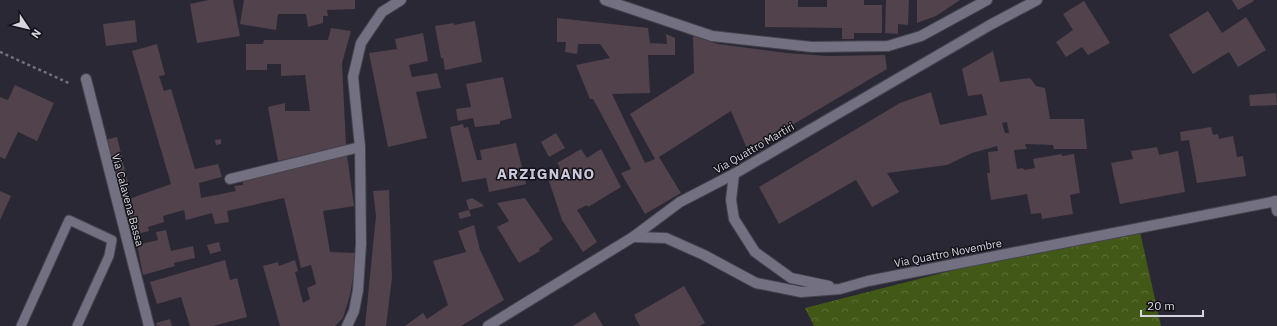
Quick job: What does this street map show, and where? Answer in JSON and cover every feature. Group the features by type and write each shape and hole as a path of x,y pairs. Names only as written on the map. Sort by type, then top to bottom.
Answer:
{"street":[{"path":"347,326 354,311 358,290 361,244 360,147 353,77 361,43 382,12 401,0"},
{"path":"605,0 712,36 812,48 888,46 921,36 987,0"},
{"name":"Via Quattro Martiri","path":"488,326 633,238 680,202 734,174 990,25 1037,0"},
{"name":"Via Calavena Bassa","path":"86,79 149,326"},
{"path":"230,179 360,147"},
{"path":"734,174 731,200 734,219 755,252 791,278 840,289"},
{"name":"Via Quattro Novembre","path":"633,238 666,238 704,254 756,283 801,292 840,289 868,281 1277,203"}],"lane":[{"path":"23,325 69,220 112,240 109,256 78,326"}],"path":[{"path":"0,52 89,92"}],"green space":[{"path":"1138,223 1161,326 814,326 805,308"}],"building":[{"path":"209,0 233,0 240,36 197,43 190,4"},
{"path":"244,0 355,0 355,9 327,10 328,16 323,16 323,23 308,27 306,14 278,14 276,30 240,24"},
{"path":"765,0 798,0 798,7 827,7 827,0 864,0 864,5 882,5 882,33 854,33 854,39 842,39 842,28 765,27"},
{"path":"886,0 909,0 908,25 898,24 898,34 885,33"},
{"path":"917,0 960,0 936,16 917,23"},
{"path":"1232,0 1253,0 1254,1 1238,10"},
{"path":"1084,1 1110,43 1088,55 1082,47 1066,57 1056,42 1073,30 1063,14"},
{"path":"1208,11 1222,33 1246,17 1266,50 1238,67 1229,52 1193,74 1169,35"},
{"path":"557,18 648,28 650,43 667,44 666,34 675,38 675,55 648,55 650,93 612,94 645,163 655,159 630,114 694,73 693,36 718,44 787,53 827,56 885,55 887,69 748,151 731,111 659,157 681,193 645,214 621,173 631,169 593,99 590,99 576,65 610,58 600,44 578,44 577,54 565,52 566,42 557,42"},
{"path":"135,20 137,42 106,46 103,24"},
{"path":"475,21 482,62 445,70 443,58 441,58 435,26 454,23 454,25"},
{"path":"331,28 351,31 342,63 346,145 278,161 268,107 285,103 285,111 310,111 305,75 281,76 281,64 267,64 267,70 246,70 246,44 263,44 264,40 328,40"},
{"path":"423,33 428,61 409,65 412,77 437,73 441,88 416,92 427,138 388,147 369,53 397,49 395,39"},
{"path":"157,44 165,75 159,76 164,91 171,89 195,169 218,164 222,177 199,183 201,198 236,191 234,186 243,185 243,181 347,155 354,206 323,211 330,252 357,253 350,295 343,318 335,326 280,326 263,266 278,262 279,266 295,260 298,271 295,272 303,303 310,299 307,288 316,284 311,265 301,268 284,198 227,211 229,222 215,224 212,213 186,220 184,210 163,216 164,222 148,227 149,231 133,235 126,200 171,184 132,51"},
{"path":"993,51 1000,82 1030,78 1036,86 1045,88 1050,119 1084,119 1087,149 1054,149 1053,145 1025,144 1027,149 1014,150 1017,169 1023,168 1024,170 1035,168 1033,159 1062,154 1062,156 1074,154 1080,193 1070,195 1073,214 1042,219 1041,213 1031,214 1027,194 991,200 987,173 990,173 988,152 998,151 997,146 972,153 947,165 887,173 899,192 872,207 856,180 779,224 759,187 900,103 931,92 940,125 987,115 982,94 968,96 962,69","holes":["1007,122 1009,133 1005,133 1002,123"]},
{"path":"503,77 512,118 500,121 500,124 475,127 473,118 458,121 456,109 471,107 466,84"},
{"path":"15,85 54,103 37,141 18,132 5,159 0,157 0,97 8,100"},
{"path":"1276,93 1277,105 1250,106 1249,95"},
{"path":"463,124 464,128 468,127 477,160 482,160 480,150 516,143 526,184 489,192 486,178 462,182 450,127"},
{"path":"1211,127 1213,135 1218,134 1219,139 1233,136 1237,157 1243,156 1246,176 1197,183 1189,140 1181,141 1180,132"},
{"path":"556,133 565,148 549,157 541,142"},
{"path":"117,137 129,187 116,191 105,140"},
{"path":"221,139 221,144 216,145 215,140"},
{"path":"1157,147 1159,155 1178,151 1185,192 1120,204 1111,163 1133,159 1131,151"},
{"path":"581,149 587,158 601,149 621,187 588,207 587,205 577,210 597,242 583,252 562,220 547,175 560,167 557,163"},
{"path":"389,190 392,278 386,326 365,326 376,216 373,191"},
{"path":"0,191 11,196 0,220"},
{"path":"472,198 484,206 469,210 466,200"},
{"path":"525,198 553,239 539,249 540,251 519,263 497,227 509,221 497,203"},
{"path":"469,210 471,216 460,219 458,213"},
{"path":"474,225 480,250 504,300 461,326 405,326 423,313 427,319 448,305 433,261 466,252 458,231"},
{"path":"166,230 171,251 193,246 195,258 174,263 175,266 143,275 137,245 158,240 156,232"},
{"path":"219,242 221,251 210,254 207,245"},
{"path":"225,260 230,280 237,278 247,317 213,326 190,326 181,297 157,304 150,282"},
{"path":"684,286 705,323 699,326 640,326 634,315"},
{"path":"595,312 603,326 573,326"},
{"path":"170,319 172,326 157,326 156,323"}],"district":[{"name":"ARZIGNANO","path":"546,174"}]}
